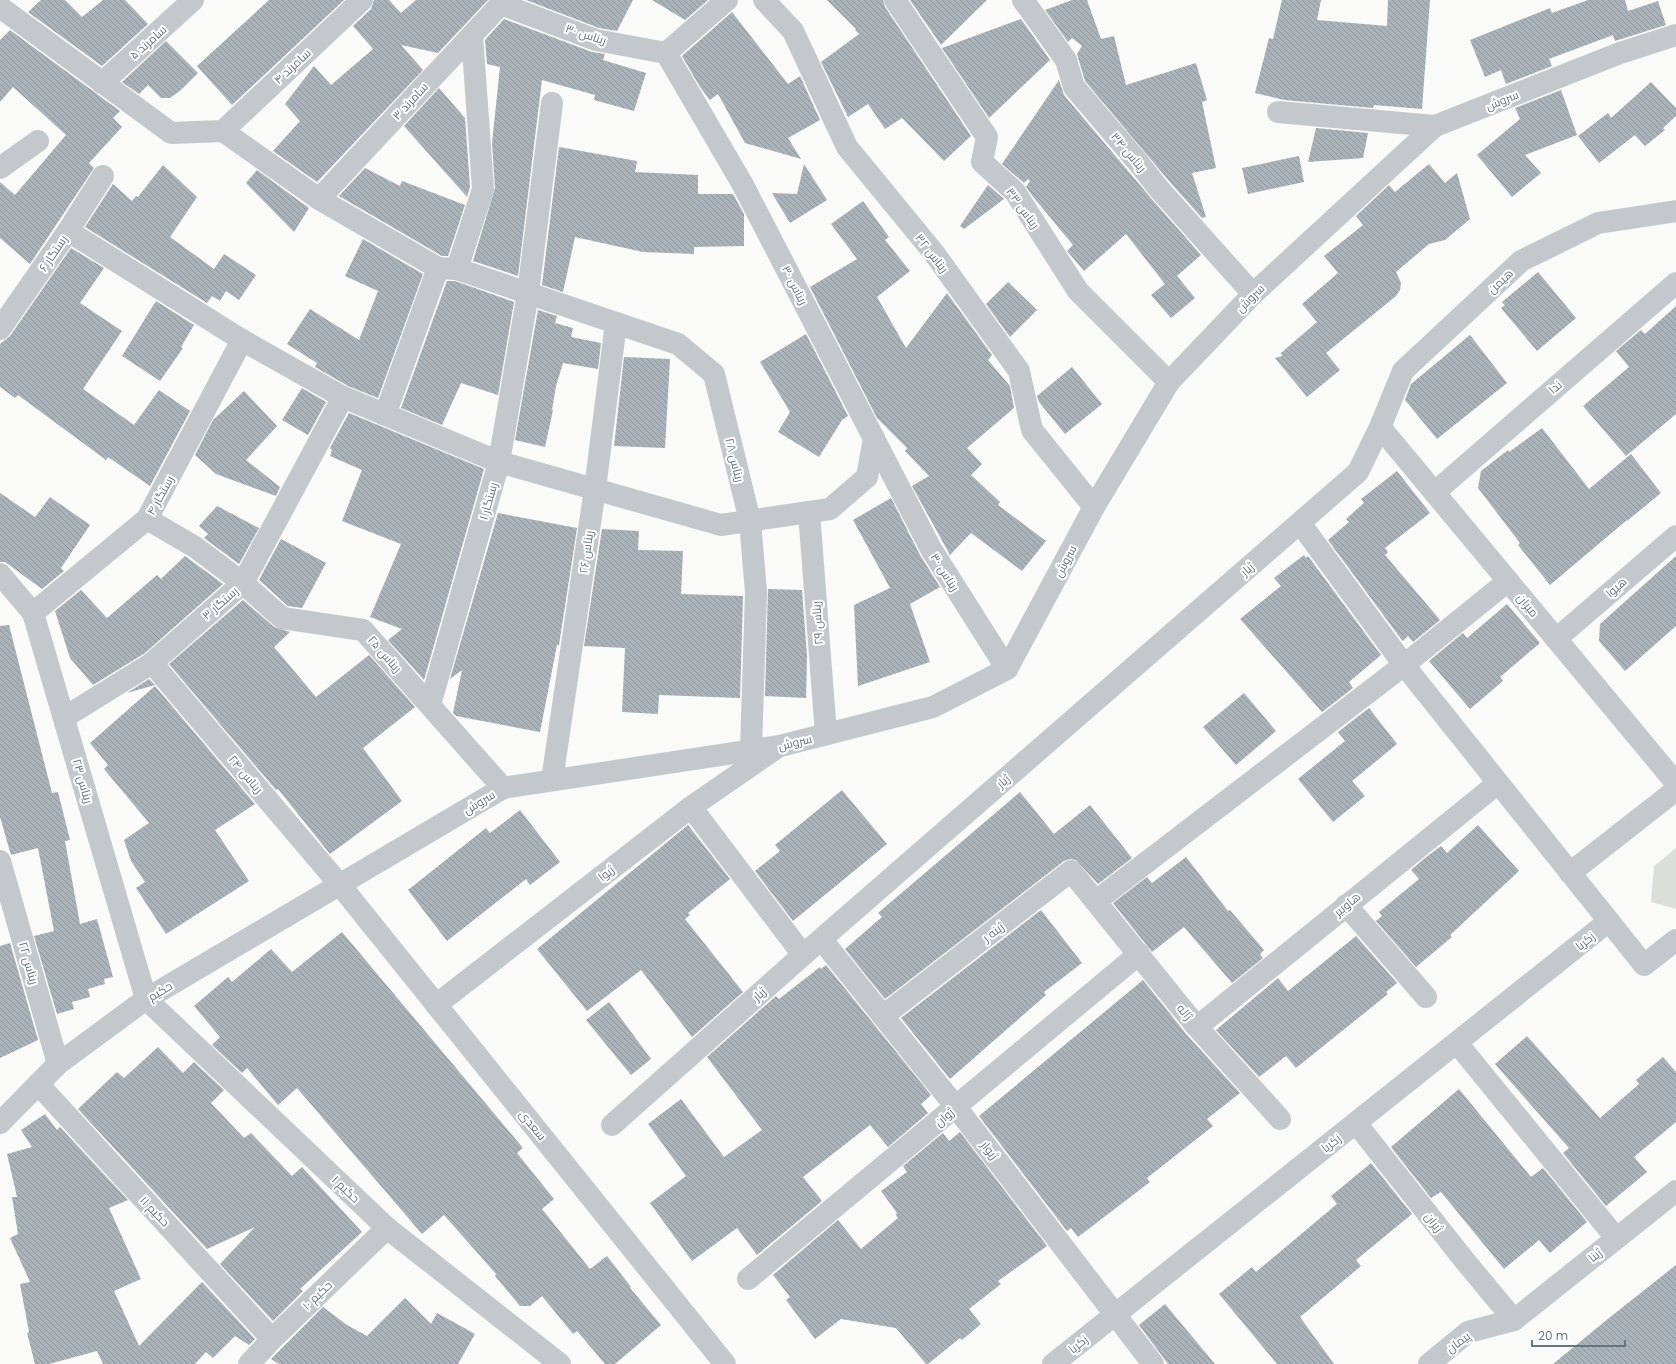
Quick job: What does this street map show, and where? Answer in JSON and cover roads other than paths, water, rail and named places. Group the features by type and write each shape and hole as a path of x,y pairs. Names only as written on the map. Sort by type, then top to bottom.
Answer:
{"street":[{"name":"سامرند ۵","path":"102,83 193,0"},
{"name":"سامرند ۴","path":"223,131 362,0"},
{"path":"666,53 727,0"},
{"name":"ریناس ۳۲","path":"764,0 793,31 847,147 934,253 1019,371 1032,430 1094,507"},
{"name":"ریناس ۳۳","path":"895,0 986,137 982,162 1015,192 1078,291 1169,382"},
{"name":"ریناس ۳۴","path":"1023,0 1066,60 1074,87 1138,161 1159,189 1253,294"},
{"name":"ریناس ۳۰","path":"501,4 596,40 666,53 743,185 931,549 1007,669"},
{"name":"سامرند ۳","path":"319,199 501,4"},
{"path":"0,7 171,133 223,131"},
{"path":"385,415 447,268 483,189 472,35"},
{"name":"سروش","path":"340,886 503,788 780,746 933,707 1007,669 1094,507 1169,382 1253,294 1436,126 1620,53 1676,36"},
{"name":"رستگار ۱","path":"430,705 499,462 528,293 552,103"},
{"path":"1278,112 1436,126"},
{"name":"ریناس ۲۸","path":"223,131 319,199 447,268 528,293 678,344 714,374 750,521 756,592 751,750"},
{"path":"0,168 38,141"},
{"name":"رستگار ۶","path":"0,329 68,231 103,176"},
{"name":"هیمن","path":"1380,427 1403,371 1521,261 1598,223 1676,211"},
{"path":"68,231 242,340 343,397 499,462 720,525 830,508 867,477 874,438"},
{"name":"ندا","path":"1435,492 1676,282"},
{"name":"ریناس ۲۶","path":"552,780 595,489 616,323"},
{"name":"رستگار ۴","path":"33,613 147,519 242,340"},
{"name":"رستگار ۳","path":"65,717 152,663 244,583 343,397"},
{"name":"میران","path":"1380,427 1676,783"},
{"name":"ژیار","path":"612,1125 803,955 1358,472 1380,427"},
{"name":"ریناس ۲۹","path":"809,512 826,734"},
{"name":"ریناس ۲۵","path":"147,519 195,547 244,583 282,618 363,630 503,788"},
{"path":"1300,523 1404,665 1644,966 1676,940"},
{"name":"هیوا","path":"1556,639 1676,536"},
{"name":"ریناس ۲۳","path":"0,574 33,613 65,717 146,999"},
{"path":"1096,901 1404,665 1508,581"},
{"name":"ریناس ۲۴","path":"152,663 340,886"},
{"name":"ژیوا","path":"436,1005 691,807 780,746"},
{"name":"هاوبیر","path":"1198,1027 1346,905 1498,783"},
{"path":"1570,873 1676,790"},
{"path":"691,807 803,955"},
{"name":"ریناس ۲۲","path":"0,861 58,1064"},
{"name":"ژینه ر","path":"883,1016 1071,871 1096,901"},
{"name":"حکیم","path":"0,1123 58,1064 146,999 340,886"},
{"name":"سعدی","path":"340,886 725,1364"},
{"name":"ژاله","path":"1096,901 1198,1027 1280,1118"},
{"path":"1346,905 1426,997"},
{"name":"زکریا","path":"1053,1364 1609,921"},
{"name":"ژیوار","path":"822,940 956,1106 1154,1364"},
{"name":"ژوان","path":"748,1279 1139,954"},
{"name":"حکیم ۱","path":"146,999 387,1228 560,1364"},
{"path":"1457,1043 1616,1238"},
{"name":"حکیم ۱۱","path":"38,1084 272,1339"},
{"name":"ژیران","path":"1356,1123 1465,1261 1514,1320"},
{"name":"ژینا","path":"1514,1320 1676,1191"},
{"name":"حکیم ۱۰","path":"249,1364 272,1339 387,1228"},
{"name":"پیمان","path":"1429,1364 1468,1332 1514,1320"}]}
